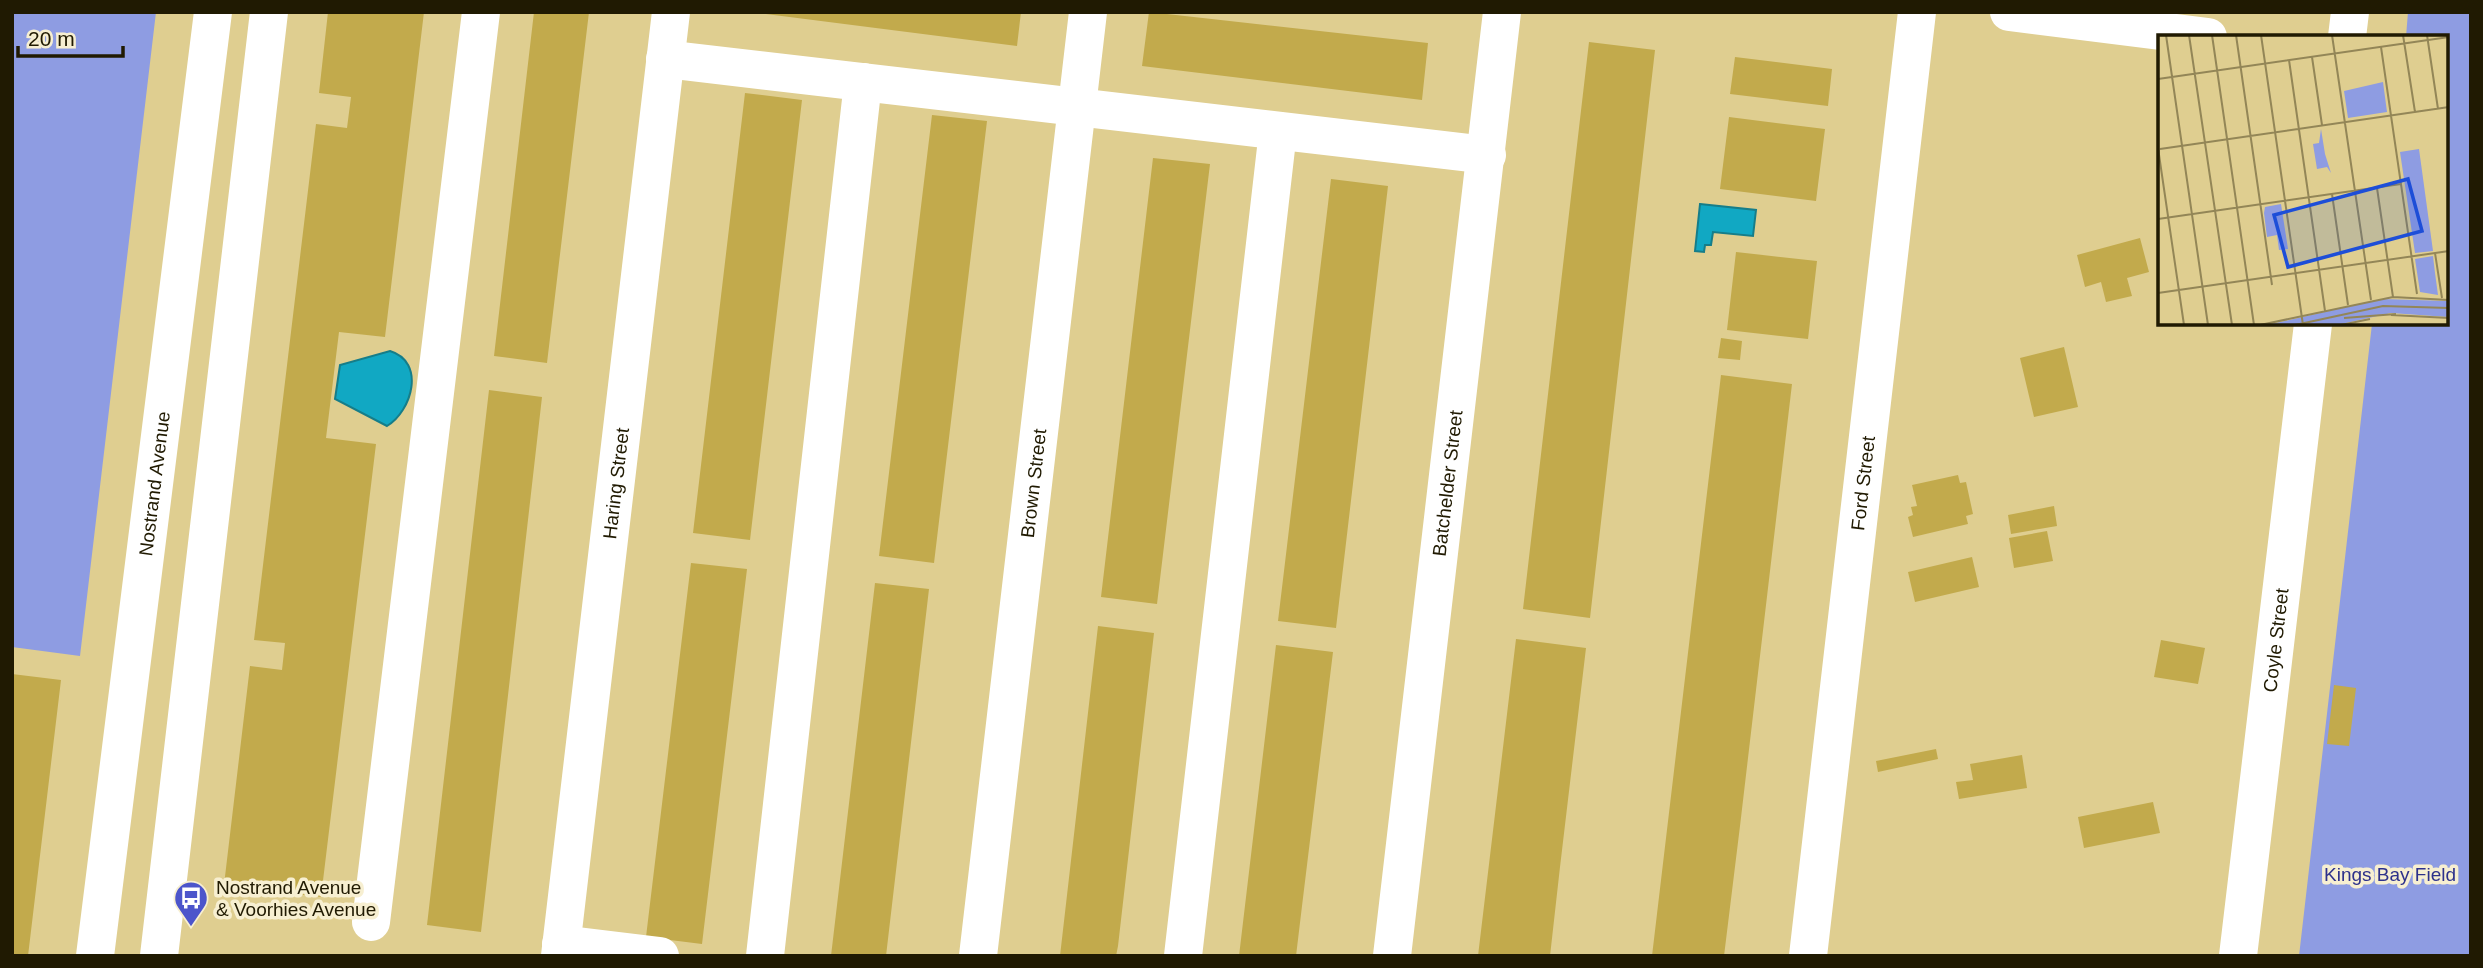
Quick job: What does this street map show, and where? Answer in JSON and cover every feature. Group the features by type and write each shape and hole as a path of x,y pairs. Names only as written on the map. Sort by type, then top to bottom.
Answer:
{"street":[{"name":"Nostrand Avenue","path":"95,956 213,12"},
{"path":"159,956 269,12"},
{"path":"371,922 481,12"},
{"name":"Haring Street","path":"561,950 671,12"},
{"name":"Brown Street","path":"978,956 1088,12"},
{"name":"Batchelder Street","path":"1392,956 1503,12"},
{"name":"Ford Street","path":"1808,956 1917,12"},
{"path":"2009,12 2192,35"},
{"path":"2347,35 2350,12"},
{"path":"665,59 1487,155"},
{"path":"765,956 863,82"},
{"path":"1182,956 1278,131"},
{"name":"Coyle Street","path":"2238,956 2313,326"},
{"path":"561,950 660,956"}],"green space":[{"path":"12,12 156,12 80,656 12,647"},
{"name":"Kings Bay Field","path":"2408,12 2471,12 2471,956 2299,956 2372,326 2448,326 2448,35 2406,35"}],"shaded area":[{"path":"1700,204 1756,210 1753,236 1713,232 1711,245 1705,245 1704,252 1695,251"},
{"path":"390,351 408,365 411,387 403,410 387,426 335,399 340,365"}],"building":[{"path":"328,12 424,12 385,337 339,332 326,438 376,444 321,897 224,885 250,666 282,670 285,643 254,640 316,124 347,128 351,97 319,93"},
{"path":"534,12 589,12 547,363 494,356"},
{"path":"750,12 1021,12 1017,46"},
{"path":"1149,12 1428,43 1422,100 1142,66"},
{"path":"1589,42 1655,50 1590,618 1523,609"},
{"path":"1735,57 1832,69 1828,106 1730,94"},
{"path":"745,93 802,100 750,540 693,533"},
{"path":"932,115 987,121 934,563 879,556"},
{"path":"1729,117 1825,129 1816,201 1720,189"},
{"path":"1153,158 1210,164 1157,604 1101,597"},
{"path":"1331,179 1388,186 1336,628 1278,621"},
{"path":"2140,238 2149,272 2127,278 2132,296 2106,302 2101,282 2085,287 2077,255"},
{"path":"1736,252 1817,261 1808,339 1727,330"},
{"path":"1721,338 1742,341 1740,360 1718,358"},
{"path":"2064,347 2078,407 2034,417 2020,358"},
{"path":"1721,375 1792,384 1740,826 1724,956 1652,956"},
{"path":"489,390 542,397 481,932 427,925"},
{"path":"1958,475 1960,483 1966,482 1973,514 1966,516 1968,524 1913,537 1908,517 1913,515 1911,507 1917,506 1912,485"},
{"path":"2054,506 2057,526 2011,534 2008,515"},
{"path":"2047,531 2053,561 2014,568 2009,538"},
{"path":"1972,557 1979,587 1915,602 1908,572"},
{"path":"691,563 747,569 702,944 646,937"},
{"path":"875,583 929,589 886,956 831,956"},
{"path":"1098,626 1154,633 1118,946 1116,956 1060,956"},
{"path":"1516,639 1586,648 1550,956 1478,956"},
{"path":"2161,640 2205,648 2198,684 2154,677"},
{"path":"1276,645 1333,652 1296,956 1239,956"},
{"path":"12,674 61,680 28,956 12,956"},
{"path":"2334,685 2356,688 2349,746 2327,744"},
{"path":"1936,749 1938,759 1878,772 1876,761"},
{"path":"2022,755 2027,788 1959,799 1956,782 1973,780 1970,764"},
{"path":"2153,802 2160,833 2084,848 2078,817"}],"place":[{"name":"Nostrand Avenue & Voorhies Avenue","path":"191,928"}]}
